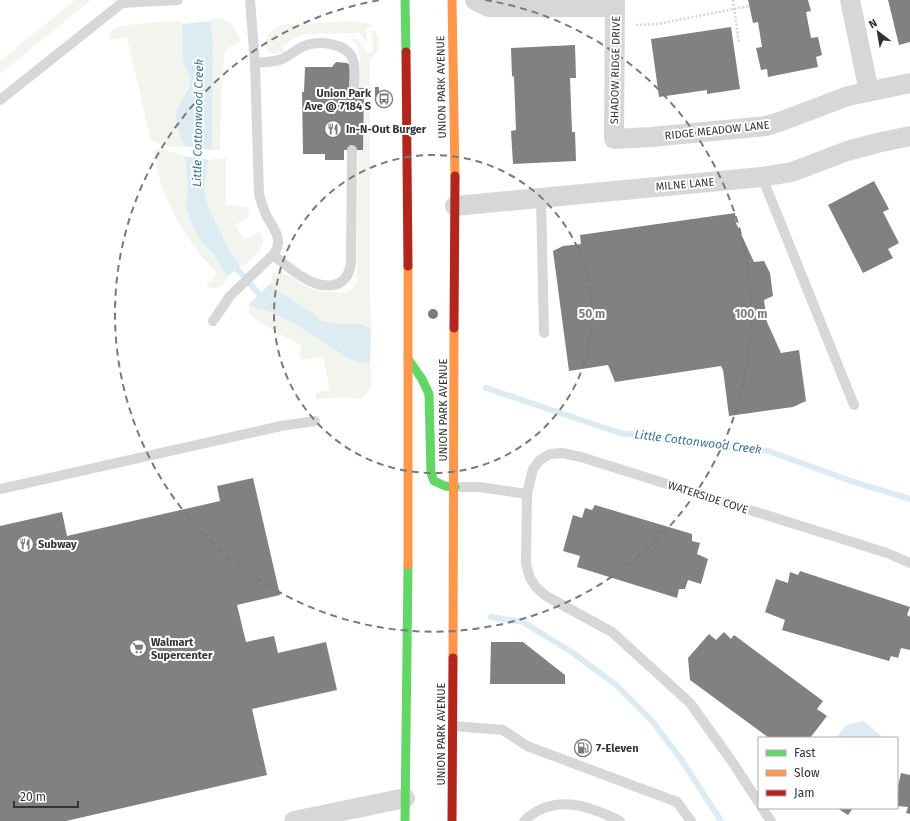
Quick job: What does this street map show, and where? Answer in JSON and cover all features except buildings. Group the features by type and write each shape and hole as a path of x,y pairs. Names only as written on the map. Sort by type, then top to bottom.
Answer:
{"main road":[{"path":"405,0 408,359 405,821"},
{"name":"UNION PARK AVENUE","path":"452,0 455,206 455,487 452,821"},
{"path":"408,359 422,379 429,394 431,473 434,481 445,486 455,487"}],"street":[{"path":"475,0 489,7 615,11"},
{"path":"850,0 870,92"},
{"name":"SHADOW RIDGE DRIVE","path":"614,139 615,11"},
{"name":"RIDGE MEADOW LANE","path":"614,139 766,126 848,96 910,83"},
{"name":"MILNE LANE","path":"455,206 762,177 792,172 847,151 910,136"},
{"path":"294,821 405,798"}],"lane":[{"path":"0,100 122,3 178,0"},
{"path":"213,321 230,296 274,255 278,250 279,243 278,236 262,206 259,194 255,63 250,0"},
{"path":"255,63 282,59 307,45 324,43 333,45 342,48 352,57 354,65 354,88"},
{"path":"274,255 300,276 322,285 338,284 347,278 351,263 352,150"},
{"path":"762,177 854,405"},
{"path":"541,198 544,333"},
{"path":"0,489 275,427 315,421"},
{"name":"WATERSIDE COVE","path":"758,801 731,760 690,703 612,632 546,596 536,587 530,578 526,564 526,494 533,469 540,460 550,454 562,453 581,457 887,553 910,563"},
{"path":"455,487 479,487 526,494"},
{"path":"453,726 503,730 527,746 677,802 691,821"},
{"path":"524,821 530,815 542,808 556,804 574,804 595,810 620,821"},
{"path":"763,809 771,821"}],"path":[{"path":"733,0 739,43"},
{"path":"615,11 658,24 749,6"}],"shaded area":[{"path":"75,0 91,0 0,74 0,61"},
{"path":"217,18 222,19 232,25 237,32 240,41 225,50 221,95 220,150 212,150 213,41 210,21"},
{"path":"182,21 184,64 188,71 190,82 183,98 177,126 184,146 171,147 151,140 127,37 112,40 109,36 113,29 126,25"},
{"path":"350,21 365,23 373,26 366,28 367,43 359,33 306,34 296,37 282,47 285,51 281,53 272,54 268,51 265,45 268,34 281,25"},
{"path":"373,30 377,34 379,46 370,62 371,329 362,324 337,324 320,320 314,314 289,297 280,293 271,283 272,273 278,273 289,276 309,288 320,292 344,293 353,288 355,284 357,279 358,86 360,56 357,44 349,39 357,39 368,54 373,51"},
{"path":"161,149 185,156 188,182 186,207 193,227 200,240 214,255 227,277 221,286 213,288 206,286 217,274 184,232 171,208 161,183 153,150"},
{"path":"226,158 226,205 247,207 249,213 248,217 235,225 244,240 259,232 263,241 259,250 244,266 240,266 231,253 208,206 204,191 208,160"},
{"path":"249,304 255,308 268,311 299,326 356,362 370,363 372,386 362,398 357,399 346,397 317,399 315,397 316,394 330,390 323,356 304,360 301,359 299,353 302,346 258,322 249,313"}],"water":[{"path":"210,21 213,41 212,150 184,146 176,120 179,104 187,91 190,82 190,77 183,60 182,24"},
{"path":"185,156 208,160 204,191 208,206 231,253 240,266 227,277 214,255 200,240 193,227 186,207 188,182"},
{"path":"271,283 280,293 289,297 314,314 320,320 337,324 362,324 371,329 370,363 356,362 299,326 268,311 255,308 249,304"},
{"path":"863,721 883,737 837,737 846,725"}],"waterway":[{"name":"Little Cottonwood Creek","path":"196,165 197,141"},
{"name":"Little Cottonwood Creek","path":"232,263 264,300"},
{"name":"Little Cottonwood Creek","path":"486,388 620,433 768,451 854,482 910,499"},
{"path":"491,617 523,622 573,653 615,684 652,721 681,759 721,821"}],"traffic: fast":[{"path":"405,0 406,52"},
{"path":"408,359 422,379 429,394 431,473 434,481 445,486 455,487"},
{"path":"405,821 408,565"}],"traffic: slow":[{"path":"452,0 455,176"},
{"path":"408,266 408,565"},
{"path":"453,658 454,328"}],"traffic: jam":[{"path":"406,52 408,266"},
{"path":"454,328 455,176"},
{"path":"452,821 453,658"}],"place":[{"name":"Union Park Ave @ 7184 S","path":"384,99"},
{"name":"In-N-Out Burger","path":"333,129"},
{"name":"Subway","path":"25,544"},
{"name":"Walmart Supercenter","path":"138,648"},
{"name":"7-Eleven","path":"583,748"}]}
